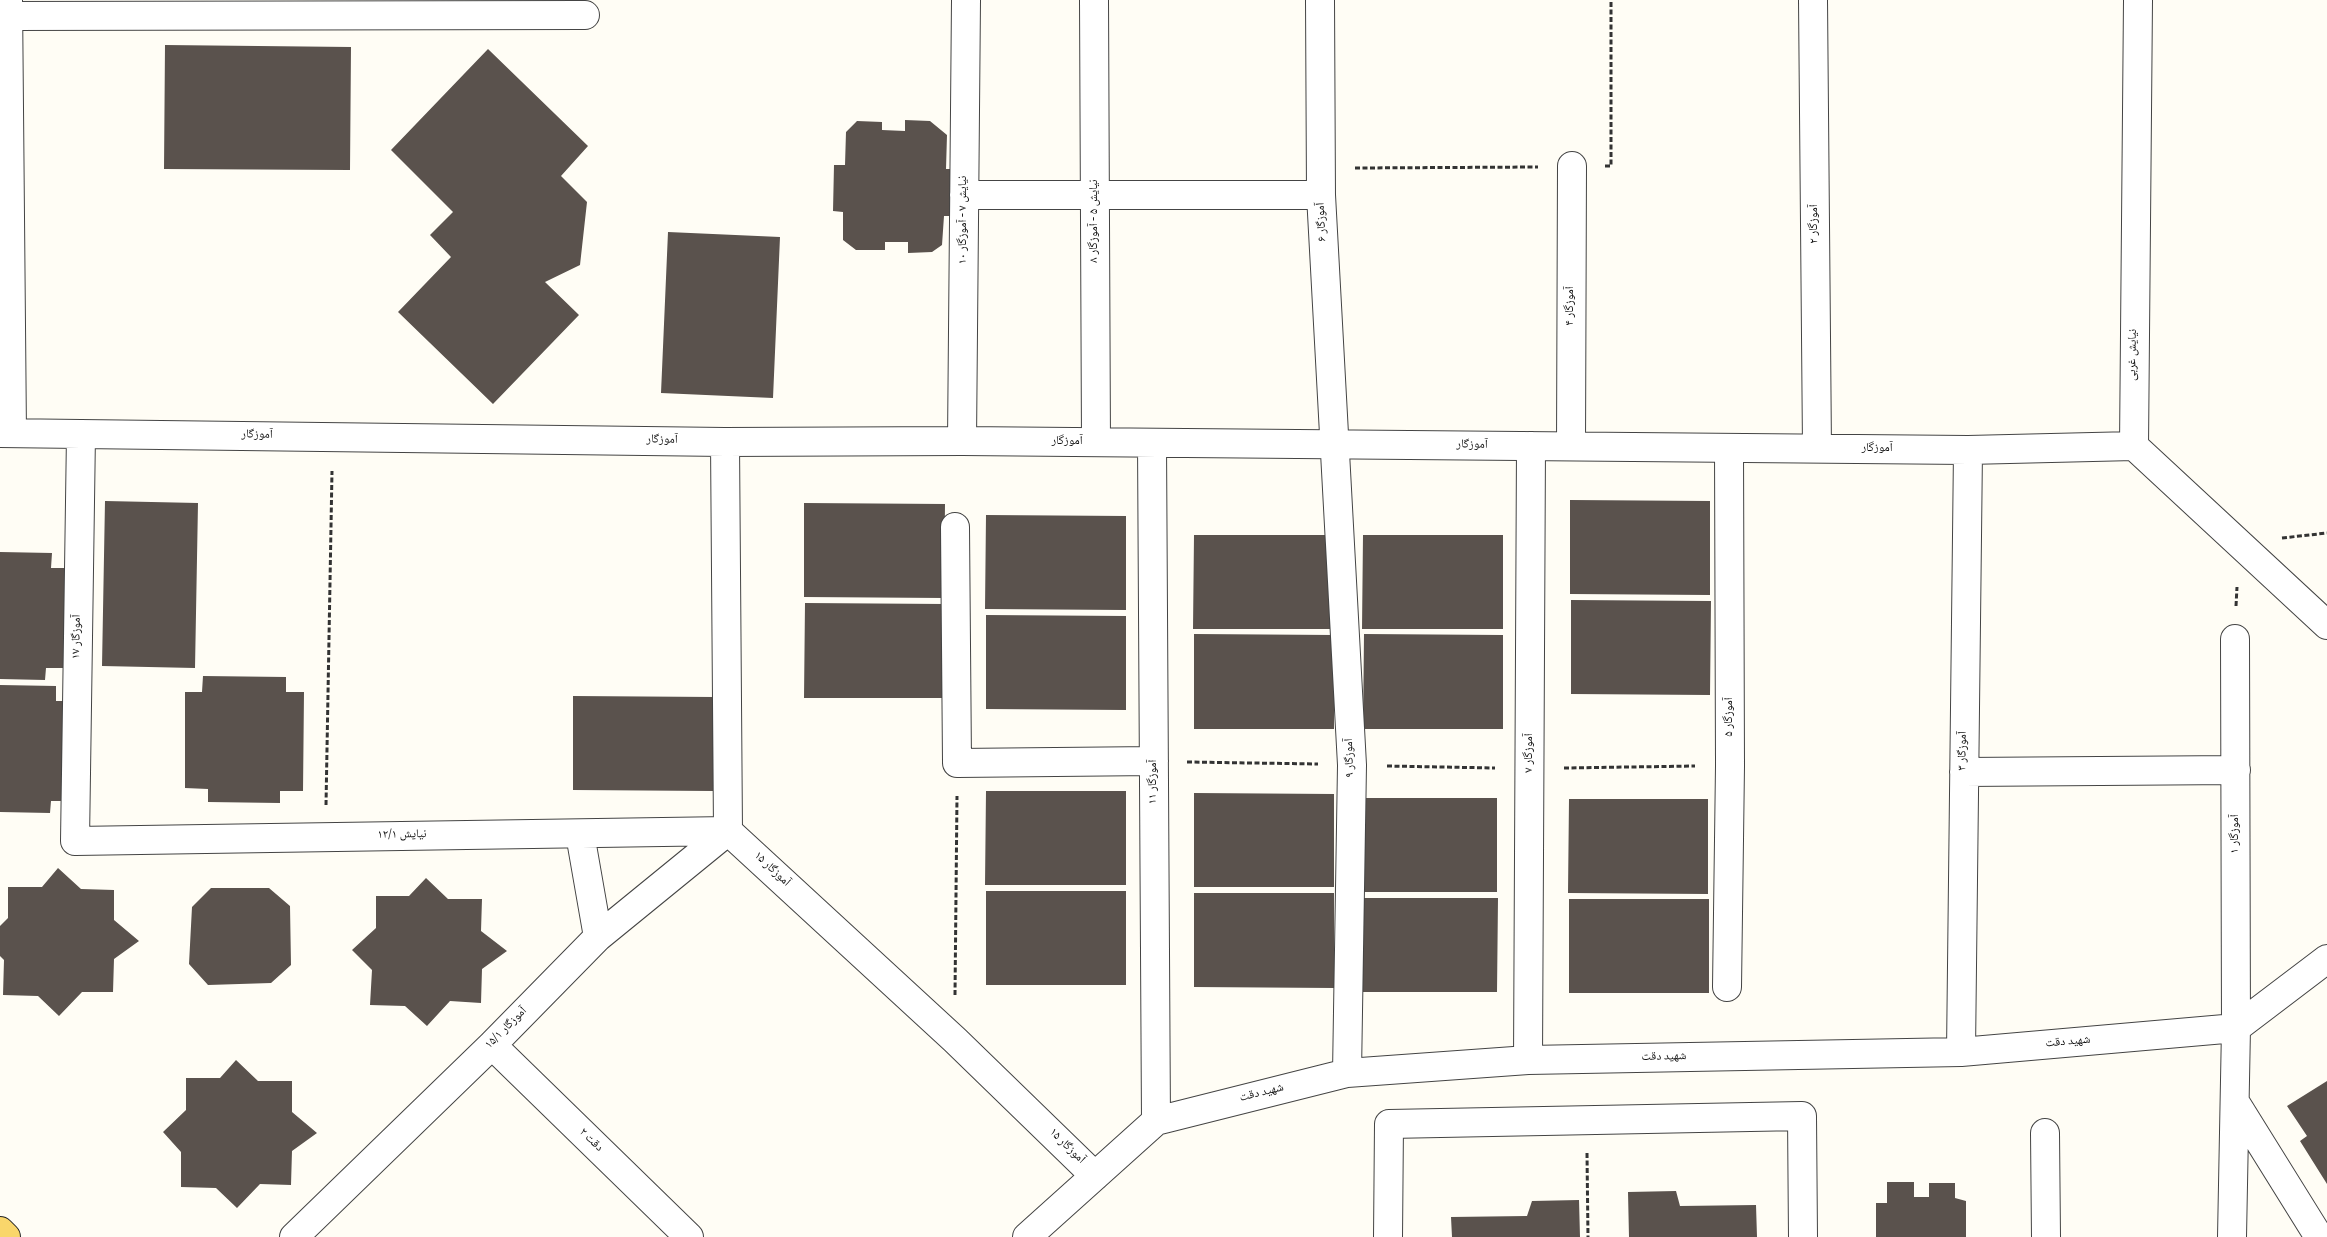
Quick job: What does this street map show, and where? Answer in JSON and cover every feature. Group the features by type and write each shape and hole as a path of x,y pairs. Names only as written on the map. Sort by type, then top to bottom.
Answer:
{"main road":[{"path":"0,1231 6,1237"}],"street":[{"name":"نیایش ۷ - آموزگار ۱۰","path":"962,441 966,0"},
{"name":"نیایش ۵ - آموزگار ۸","path":"1094,0 1096,442"},
{"name":"آموزگار ۶","path":"1320,0 1321,182 1336,444"},
{"name":"آموزگار ۲","path":"1813,0 1817,448"},
{"name":"نیایش غربی","path":"2134,446 2138,0"},
{"path":"6,433 8,8 339,8 586,15"},
{"name":"آموزگار ۴","path":"1570,446 1572,166"},
{"path":"964,195 1095,194 1321,182"},
{"name":"آموزگار","path":"6,433 725,442 962,441 1968,450 2134,446"},
{"name":"آموزگار ۱۷","path":"75,841 80,434"},
{"path":"725,442 728,831"},
{"name":"آموزگار ۱۱","path":"1152,443 1156,1121"},
{"name":"آموزگار ۹","path":"1336,444 1352,765 1347,1073"},
{"name":"آموزگار ۷","path":"1528,1060 1531,446"},
{"path":"2134,446 2327,625"},
{"name":"آموزگار ۵","path":"1727,987 1730,766 1729,448"},
{"name":"آموزگار ۳","path":"1960,1052 1968,450"},
{"path":"955,527 957,763 1154,761"},
{"name":"آموزگار ۱","path":"2232,1237 2236,1028 2235,639"},
{"path":"1964,772 2236,770"},
{"name":"نیایش ۱۲/۱","path":"75,841 728,831"},
{"name":"آموزگار ۱۵/۱","path":"294,1237 492,1045 598,937 728,831"},
{"name":"آموزگار ۱۵","path":"728,831 955,1040 1095,1176"},
{"path":"580,834 598,937"},
{"path":"2236,1028 2327,959"},
{"name":"شهید دقت","path":"1027,1237 1156,1121 1347,1073 1528,1060 1960,1052 2236,1028"},
{"name":"دقت ۲","path":"492,1045 689,1237"},
{"path":"2235,1102 2319,1237"},
{"path":"1388,1237 1389,1124 1802,1116 1803,1237"},
{"path":"2046,1133 2046,1237"}],"path":[{"path":"1321,182 1572,166 1611,166 1611,0"},
{"path":"326,838 332,437"},
{"path":"1154,761 1530,769 1730,766"},
{"path":"955,1040 957,763"},
{"path":"1587,1120 1588,1237"}],"building":[{"path":"165,45 351,47 350,170 164,169"},
{"path":"488,49 588,146 561,176 587,202 580,265 545,282 579,315 493,404 398,312 451,257 430,235 453,212 391,150"},
{"path":"905,120 930,121 947,135 946,169 953,169 951,216 944,216 942,245 932,252 908,253 908,242 885,242 885,250 856,250 843,240 843,212 833,211 834,165 845,165 846,132 857,121 882,122 882,130 905,131"},
{"path":"668,232 780,237 773,398 661,393"},
{"path":"1570,500 1710,501 1710,595 1570,594"},
{"path":"105,501 198,503 195,668 102,666"},
{"path":"804,503 945,504 944,598 804,597"},
{"path":"986,515 1126,516 1126,610 985,609"},
{"path":"1194,535 1334,535 1333,629 1193,629"},
{"path":"1363,535 1503,535 1503,629 1362,629"},
{"path":"0,552 52,553 51,568 69,568 68,668 46,668 45,680 0,679"},
{"path":"1571,600 1711,601 1710,695 1571,694"},
{"path":"805,603 945,604 945,698 804,698"},
{"path":"986,615 1126,616 1126,710 986,709"},
{"path":"1194,634 1334,635 1334,729 1194,729"},
{"path":"1364,634 1503,635 1503,729 1363,729"},
{"path":"203,676 286,677 286,692 304,692 303,791 280,791 280,803 208,802 208,789 185,788 185,692 202,692"},
{"path":"0,685 56,686 56,701 74,701 73,801 51,801 50,813 0,812"},
{"path":"573,696 714,697 713,791 573,790"},
{"path":"986,791 1126,791 1126,885 985,885"},
{"path":"1194,793 1334,794 1334,887 1194,887"},
{"path":"1357,798 1497,798 1497,892 1357,892"},
{"path":"1569,799 1708,799 1708,894 1568,893"},
{"path":"58,868 81,889 114,890 114,920 139,941 114,959 113,992 82,992 59,1016 38,996 3,995 4,960 0,956 0,926 8,918 8,887 42,887"},
{"path":"426,878 448,899 482,899 481,931 507,951 482,969 481,1003 450,1001 427,1026 405,1006 370,1005 372,970 352,950 376,928 376,896 409,896"},
{"path":"211,888 269,888 290,906 291,965 271,983 208,985 189,964 192,907"},
{"path":"986,891 1126,891 1126,985 986,985"},
{"path":"1194,893 1334,893 1334,988 1194,987"},
{"path":"1357,898 1498,898 1497,992 1357,992"},
{"path":"1569,899 1709,899 1709,993 1569,993"},
{"path":"236,1060 258,1081 292,1081 292,1112 317,1133 292,1151 291,1185 260,1184 237,1208 216,1188 181,1187 181,1152 163,1132 186,1110 186,1078 220,1078"},
{"path":"2327,1081 2327,1184 2300,1141 2307,1136 2287,1106"},
{"path":"1887,1182 1914,1182 1914,1197 1929,1197 1929,1183 1955,1183 1955,1198 1966,1201 1966,1237 1876,1237 1876,1203 1887,1203"},
{"path":"1676,1191 1680,1206 1756,1205 1757,1237 1629,1237 1628,1192"},
{"path":"1579,1200 1580,1237 1452,1237 1451,1217 1527,1216 1532,1201"}]}
